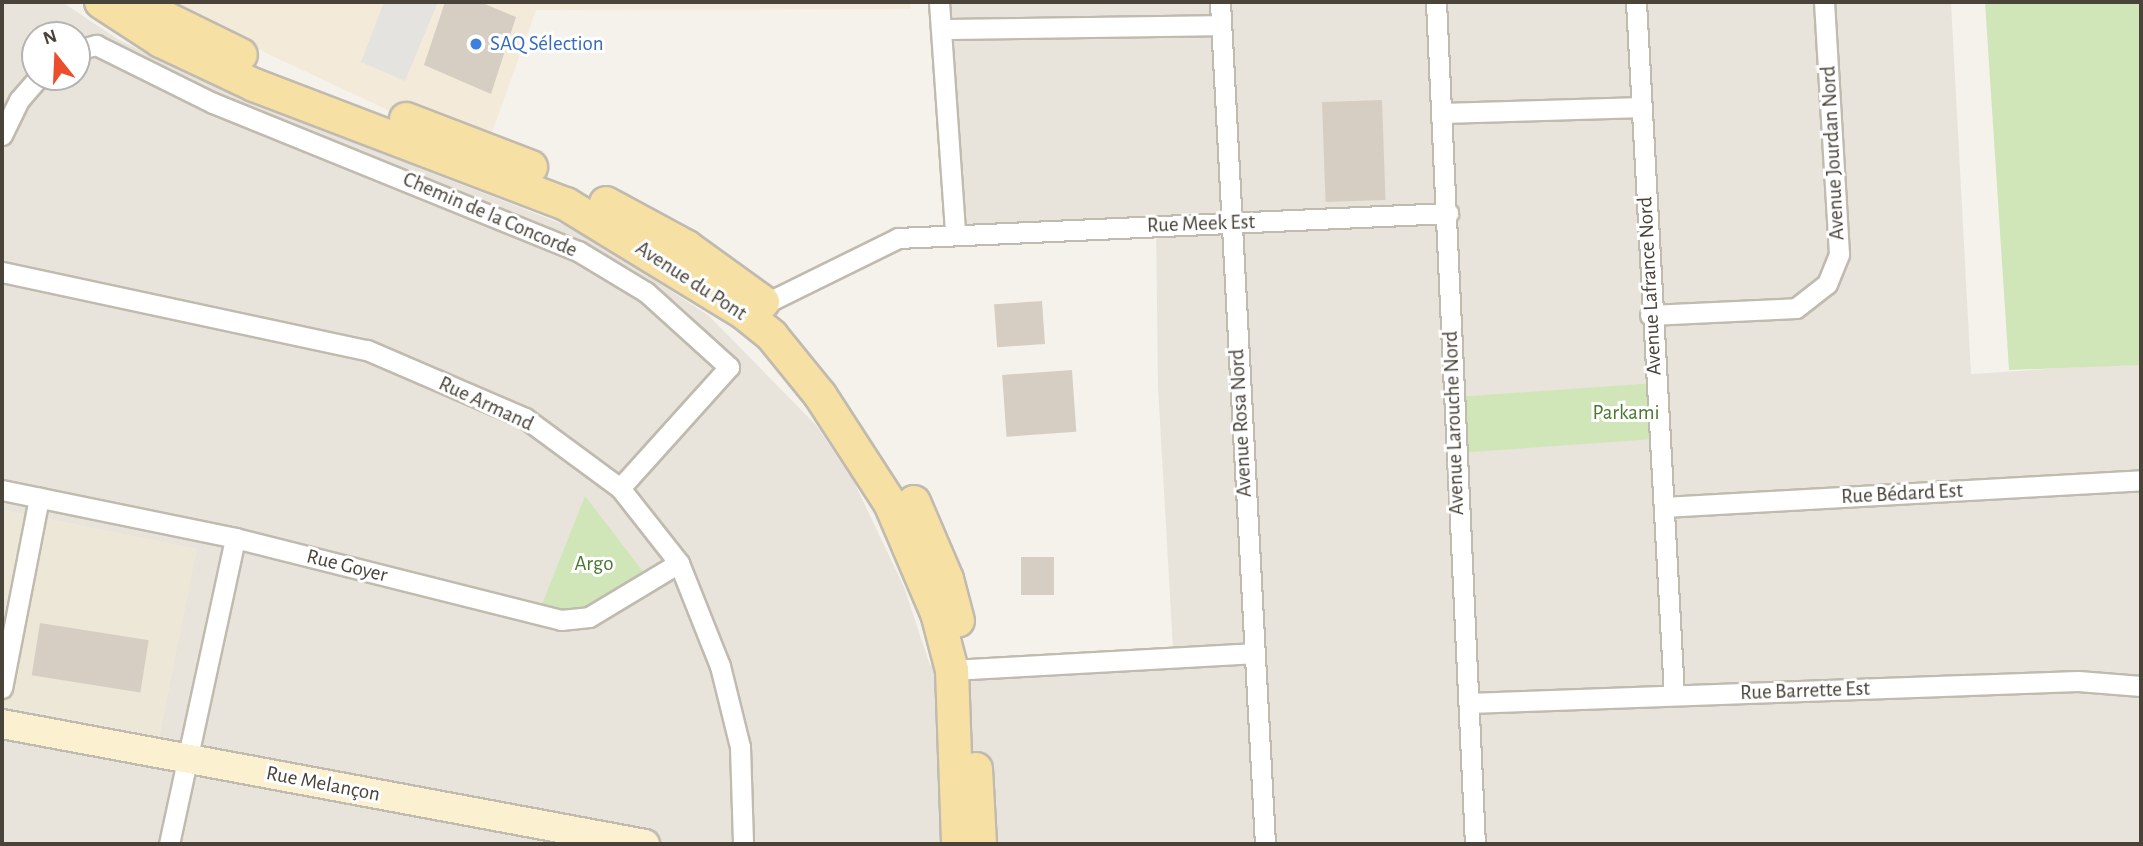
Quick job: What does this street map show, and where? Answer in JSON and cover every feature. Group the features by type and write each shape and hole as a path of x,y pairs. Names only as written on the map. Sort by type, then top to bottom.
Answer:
{"main road":[{"name":"Avenue du Pont","path":"102,2 161,41 254,85 566,204 755,308"},
{"name":"Avenue du Pont","path":"132,2 267,67 461,137 579,188 687,247 755,308 772,337 820,396 890,503 962,671 980,844"},
{"name":"Avenue du Pont","path":"957,844 962,671"}],"street":[{"path":"939,2 954,232"},
{"name":"Avenue Rosa Nord","path":"1220,2 1252,653 1265,844"},
{"name":"Avenue Larouche Nord","path":"1436,2 1448,213 1451,395 1475,844"},
{"name":"Avenue Lafrance Nord","path":"1636,2 1650,315 1674,695"},
{"name":"Avenue Jourdan Nord","path":"1650,315 1796,308 1827,284 1839,254 1824,2"},
{"path":"941,29 1221,25"},
{"name":"Chemin de la Concorde","path":"91,46 96,45 213,103 578,251 646,292 729,366 620,488"},
{"path":"2,135 19,100 27,91"},
{"path":"1443,113 1642,107"},
{"name":"Rue Meek Est","path":"755,308 781,291 898,238 954,232 1448,213"},
{"name":"Rue Armand","path":"2,272 367,350 525,418 620,488 680,563 720,666 740,747 743,844"},
{"name":"Rue Bédard Est","path":"1664,507 2141,480"},
{"name":"Rue Goyer","path":"2,490 235,538 561,620 589,617 680,563"},
{"path":"2,688 39,498"},
{"path":"169,844 235,538"},
{"path":"962,671 1252,653"},
{"name":"Rue Barrette Est","path":"1469,703 2078,681 2141,686"},
{"name":"Rue Melançon","path":"2,724 645,844"}],"shaded area":[{"path":"2,2 62,2 90,21 21,21 21,91 91,91 91,21 119,40 243,99 580,231 709,316 816,425 854,482 904,587 930,665 1173,648 1158,387 1156,220 954,229 937,2 1951,2 1971,374 2141,363 2141,844 2,844 2,706 159,737 196,549 2,510"},
{"path":"172,2 910,2 911,9 536,10 484,155 268,54"},
{"path":"384,2 438,2 405,81 361,62"},
{"path":"2,510 197,549 159,737 2,706"}],"green space":[{"path":"1985,2 2141,2 2141,365 2009,370"},
{"name":"Parkami","path":"1655,383 1659,439 1455,453 1451,397"},
{"name":"Argo","path":"585,496 645,574 576,615 540,609"}],"building":[{"path":"445,2 480,2 516,17 491,94 424,65"},
{"path":"1382,100 1385,200 1326,202 1322,102"},
{"path":"1042,301 1045,344 997,347 994,304"},
{"path":"1072,370 1076,432 1006,437 1002,375"},
{"path":"1021,557 1054,557 1054,595 1021,595"},
{"path":"40,623 149,640 140,693 32,675"}],"place":[{"name":"SAQ Sélection","path":"476,44"}]}
